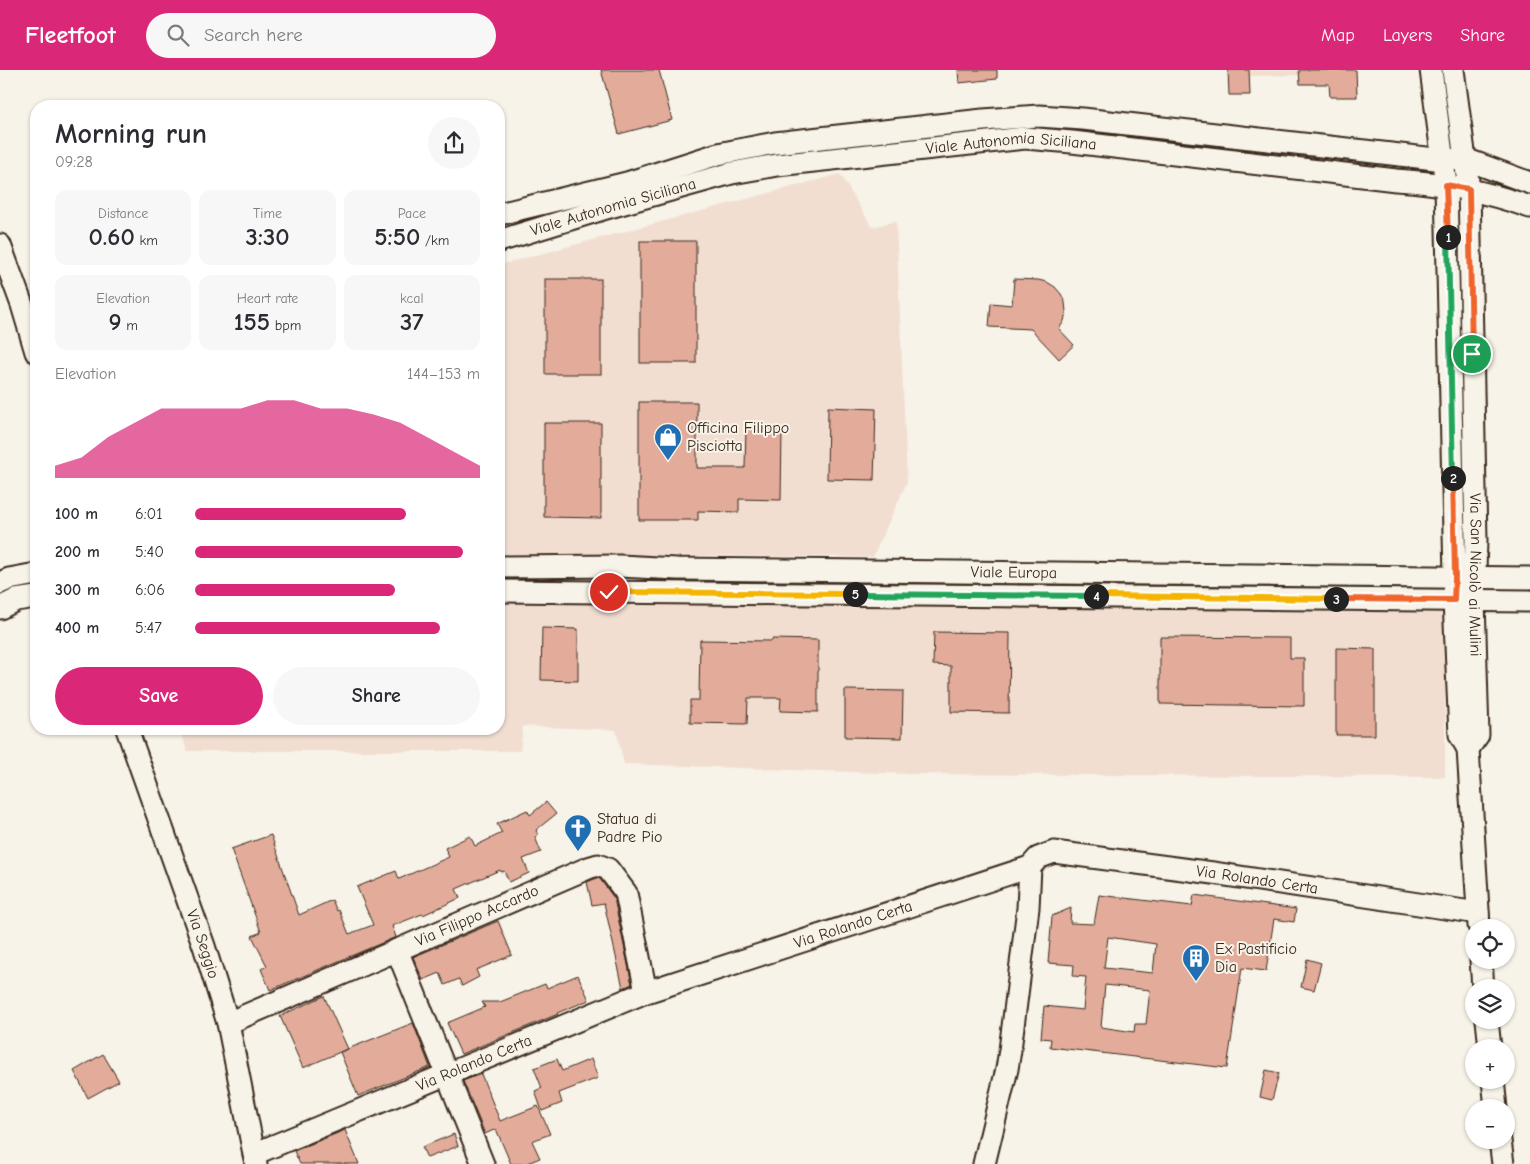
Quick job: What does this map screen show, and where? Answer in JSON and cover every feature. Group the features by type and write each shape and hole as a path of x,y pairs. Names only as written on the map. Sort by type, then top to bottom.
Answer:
{"street":[{"name":"Via San Nicolò ai Mulini","path":"1431,70 1446,185 1465,577"},
{"name":"Via San Nicolò ai Mulini","path":"1453,70 1469,189 1465,577 1460,735 1468,749 1479,919"},
{"name":"Viale Autonomia Siciliana","path":"505,212 627,182 718,154 775,143 982,120 1039,116 1083,119 1444,160 1465,159 1530,183"},
{"name":"Viale Autonomia Siciliana","path":"505,239 603,209 732,173 777,165 1025,138 1446,185 1494,195 1530,207"},
{"path":"0,245 29,310"},
{"name":"Viale Europa","path":"505,567 620,566 684,569 1530,578"},
{"path":"0,582 9,578 30,575"},
{"name":"Viale Europa","path":"505,591 1530,601"},
{"path":"0,608 16,600 30,598"},
{"name":"Via Seggio","path":"128,735 204,946 228,1024 255,1159"},
{"name":"Via Rolando Certa","path":"255,1159 447,1074 646,992 1030,866 1038,858 1054,852 1213,873 1473,919"},
{"name":"Via Filippo Accardo","path":"228,1024 598,865 608,869 626,893 646,992"},
{"path":"984,1164 1008,1069 1028,908 1030,866"},
{"path":"397,950 483,1164"},
{"path":"1501,1149 1503,1164"}],"shaded area":[{"path":"1229,70 1327,70 1300,75 1249,76"},
{"path":"840,174 872,227 896,221 907,482 873,557 505,554 505,263"},
{"path":"505,598 1445,603 1445,777 909,774 624,764 616,730 523,726 520,751 187,751 182,735 505,735"}],"building":[{"path":"601,70 659,70 672,120 619,134"},
{"path":"958,70 997,70 997,79 959,83"},
{"path":"1228,70 1249,70 1250,95 1229,95"},
{"path":"1299,70 1356,70 1357,97 1330,97 1329,84 1300,84"},
{"path":"640,241 696,241 696,363 640,363"},
{"path":"545,279 601,279 601,374 545,374"},
{"path":"1014,279 1047,282 1061,294 1065,302 1066,312 1064,321 1059,329 1074,345 1059,359 1031,329 989,327 991,303 1012,305"},
{"name":"Officina Filippo Pisciotta","path":"639,402 697,402 697,468 745,468 746,428 782,429 781,500 739,499 739,512 698,511 698,520 639,520"},
{"path":"828,407 876,409 874,480 827,479"},
{"path":"544,423 601,423 601,518 544,517"},
{"path":"542,628 578,629 578,681 541,680"},
{"path":"934,632 1010,633 1009,713 951,712 951,666 933,665"},
{"path":"1160,637 1290,638 1290,658 1304,658 1304,706 1160,704"},
{"path":"772,639 818,640 818,712 780,711 781,698 748,698 747,724 690,723 690,700 699,700 700,640 772,641"},
{"path":"1336,648 1375,649 1375,735 1336,735"},
{"path":"845,690 903,691 902,738 845,737"},
{"path":"546,802 556,814 536,830 538,835 535,837 541,852 523,859 529,873 509,882 504,871 501,872 500,870 456,889 460,898 423,915 392,926 396,937 270,990 261,969 267,966 252,936 261,932 231,849 271,835 299,915 332,900 337,911 339,910 349,934 373,925 357,887 396,871 399,879 449,857 445,848 470,836 475,846 502,833 497,824 527,810 530,815"},
{"path":"597,878 600,879 614,898 632,984 623,988 604,903 592,905 587,882"},
{"name":"Ex Pastificio Dia","path":"1099,895 1192,906 1194,895 1296,909 1294,922 1274,919 1266,971 1242,968 1227,1068 1050,1047 1051,1039 1041,1038 1044,1006 1083,1010 1086,977 1073,976 1074,965 1048,963 1052,916 1071,908 1070,923 1094,924","holes":["1108,937 1156,944 1153,973 1104,968","1105,985 1150,990 1146,1024 1135,1024 1134,1032 1101,1027"]},
{"path":"498,921 512,955 476,970 479,977 462,986 459,979 445,985 440,973 423,980 413,957"},
{"path":"1307,959 1321,963 1314,990 1301,987"},
{"path":"578,975 589,1000 461,1054 447,1023 485,1007 482,1002 500,1002 545,984 547,988"},
{"path":"324,996 348,1049 413,1023 430,1067 358,1096 340,1052 303,1068 280,1016"},
{"path":"103,1054 119,1081 88,1098 74,1071"},
{"path":"557,1059 562,1071 591,1059 598,1078 559,1093 562,1103 542,1111 535,1091 542,1088 534,1068"},
{"path":"1266,1070 1279,1073 1272,1100 1260,1097"},
{"path":"481,1074 500,1121 538,1106 550,1134 532,1141 540,1158 525,1164 511,1164 496,1129 485,1134 463,1081"},
{"path":"345,1130 359,1164 300,1164 294,1151"},
{"path":"454,1134 458,1146 427,1158 422,1147"}],"place":[{"name":"Officina Filippo Pisciotta","path":"668,461"},
{"name":"Statua di Padre Pio","path":"578,852"},
{"name":"Ex Pastificio Dia","path":"1196,982"}],"route":[{"path":"609,592 1454,600 1446,185 1469,189 1472,354"}]}
